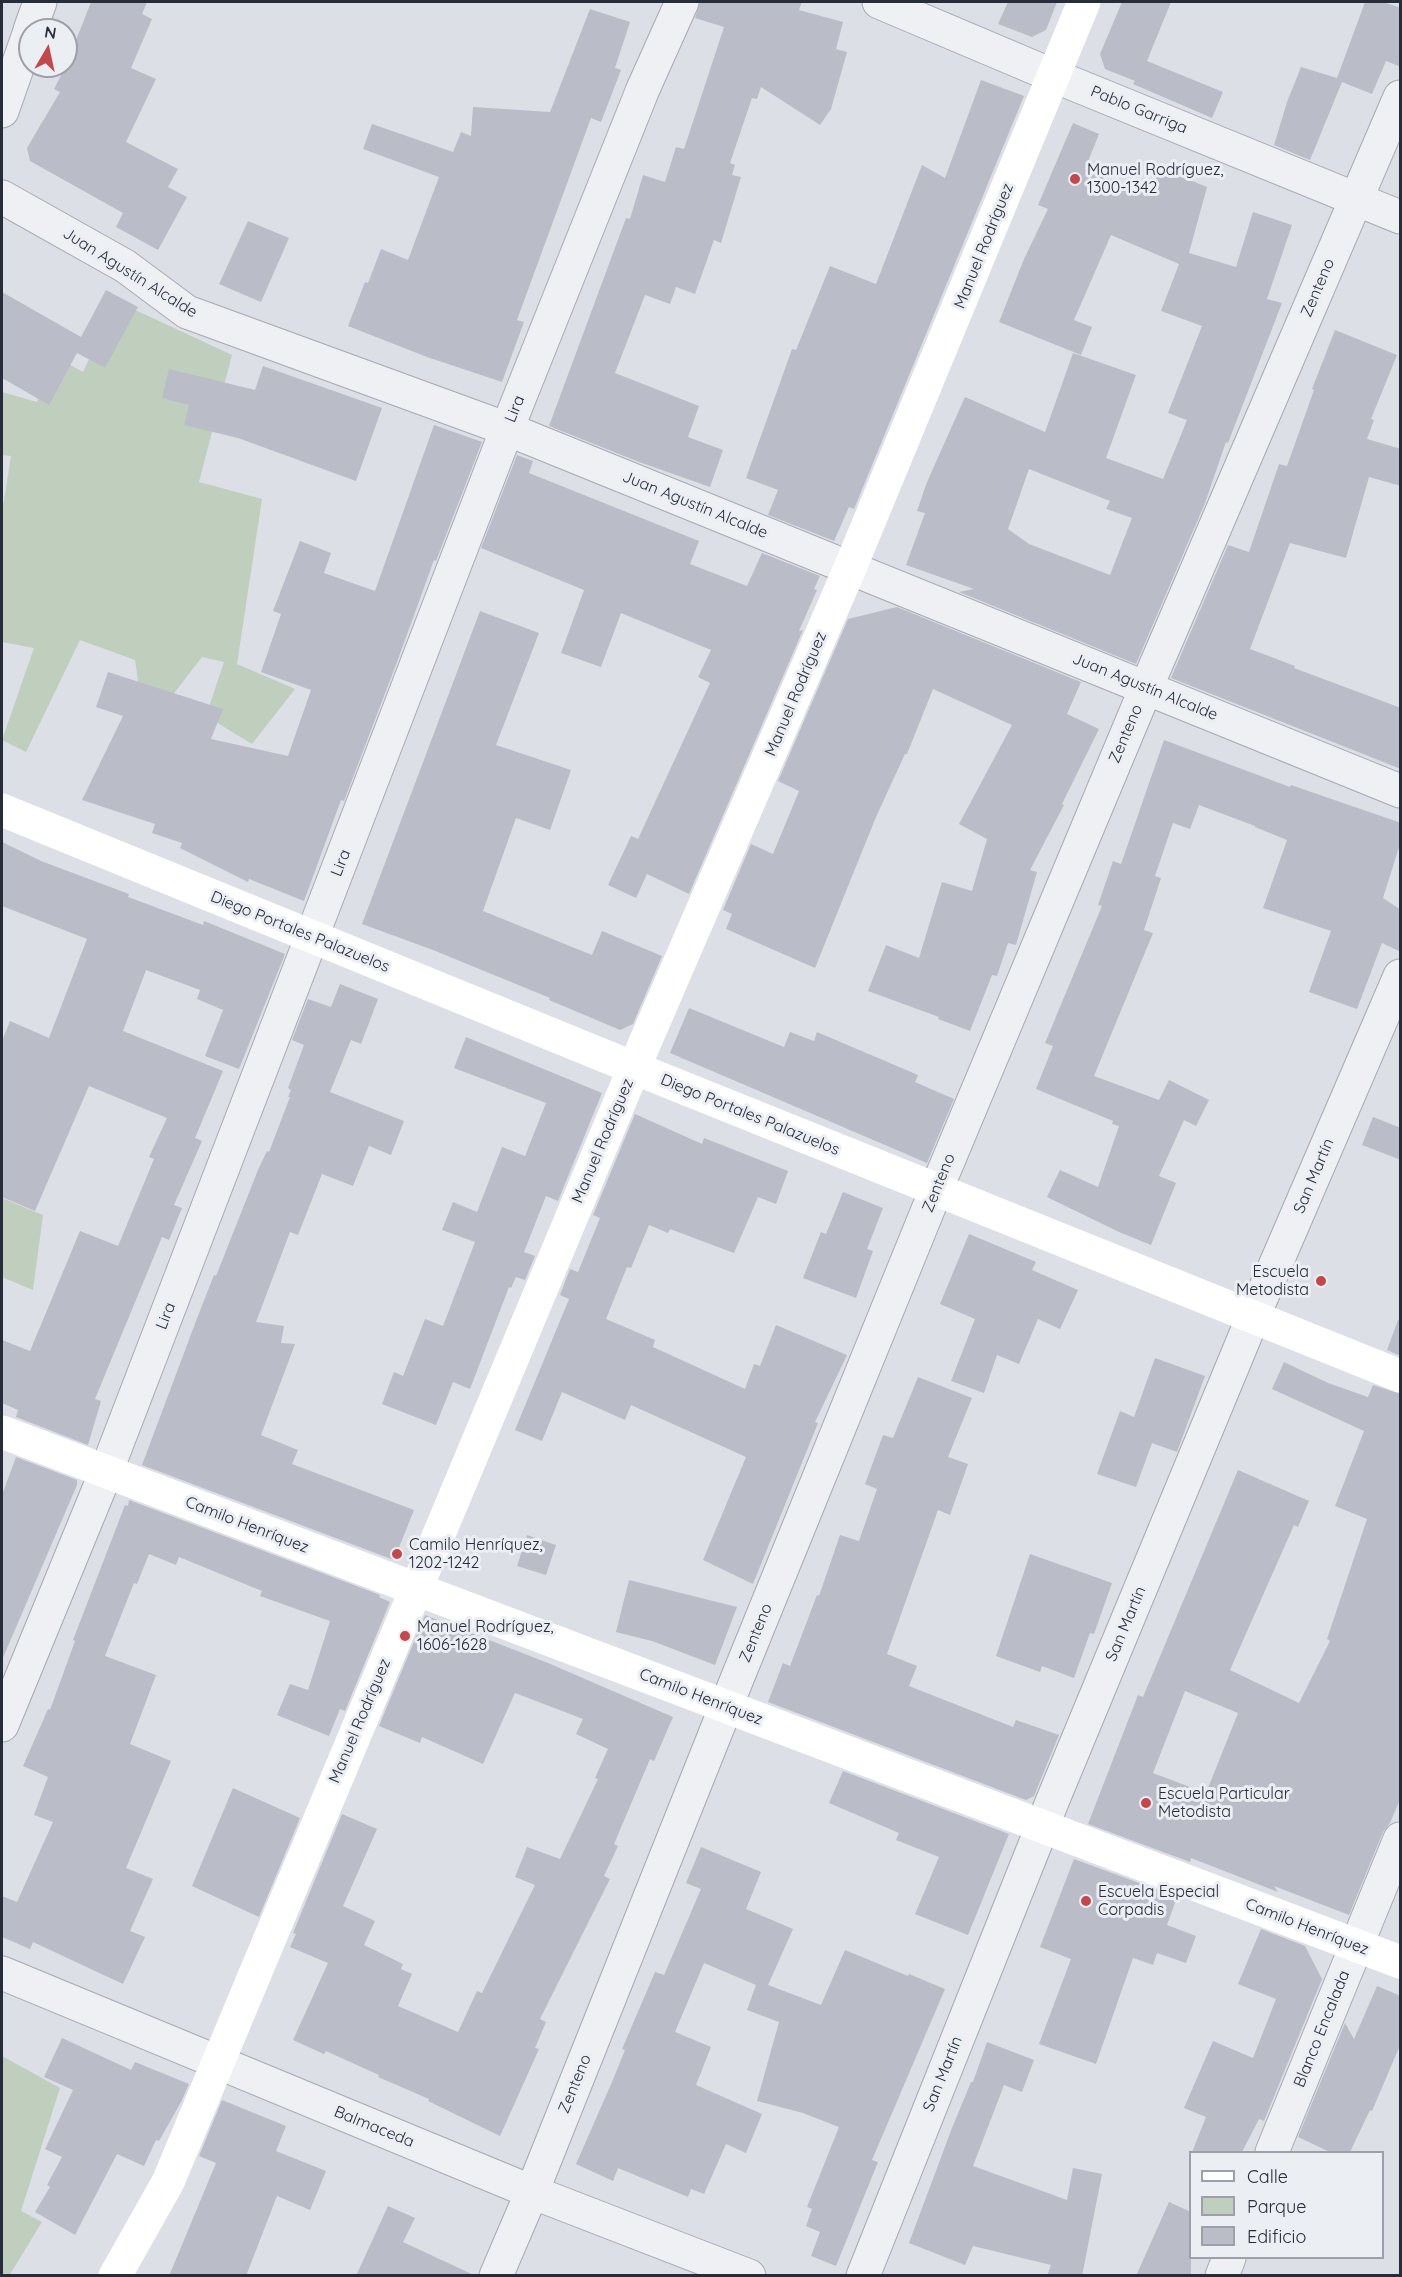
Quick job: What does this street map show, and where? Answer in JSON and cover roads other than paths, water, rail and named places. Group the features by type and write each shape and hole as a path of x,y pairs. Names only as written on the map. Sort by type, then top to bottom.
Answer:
{"street":[{"path":"34,18 40,2"},
{"name":"Lira","path":"2,1725 106,1472 507,429 643,89 682,2"},
{"name":"Pablo Garriga","path":"879,2 1401,217"},
{"name":"Manuel Rodríguez","path":"115,2276 168,2182 634,1068 850,568 1084,2"},
{"path":"2,111 18,65"},
{"name":"Zenteno","path":"496,2276 532,2192 936,1190 1146,688 1401,98"},
{"name":"Juan Agustín Alcalde","path":"2,197 125,266 186,312 507,429 1401,791"},
{"name":"Diego Portales Palazuelos","path":"2,810 634,1068 1401,1376"},
{"name":"San Martín","path":"863,2276 1042,1826 1253,1317 1401,976"},
{"name":"Camilo Henríquez","path":"2,1432 1401,1962"},
{"name":"Blanco Encalada","path":"1272,2151 1401,1839"},
{"name":"Balmaceda","path":"2,1973 532,2192 749,2276"},
{"path":"1222,2276 1229,2259"}],"place":[{"name":"Manuel Rodríguez, 1300-1342","path":"1075,179"},
{"name":"Escuela Metodista","path":"1321,1281"},
{"name":"Camilo Henríquez, 1202-1242","path":"397,1554"},
{"name":"Manuel Rodríguez, 1606-1628","path":"405,1636"},
{"name":"Escuela Particular Metodista","path":"1146,1803"},
{"name":"Escuela Especial Corpadis","path":"1086,1901"}]}
